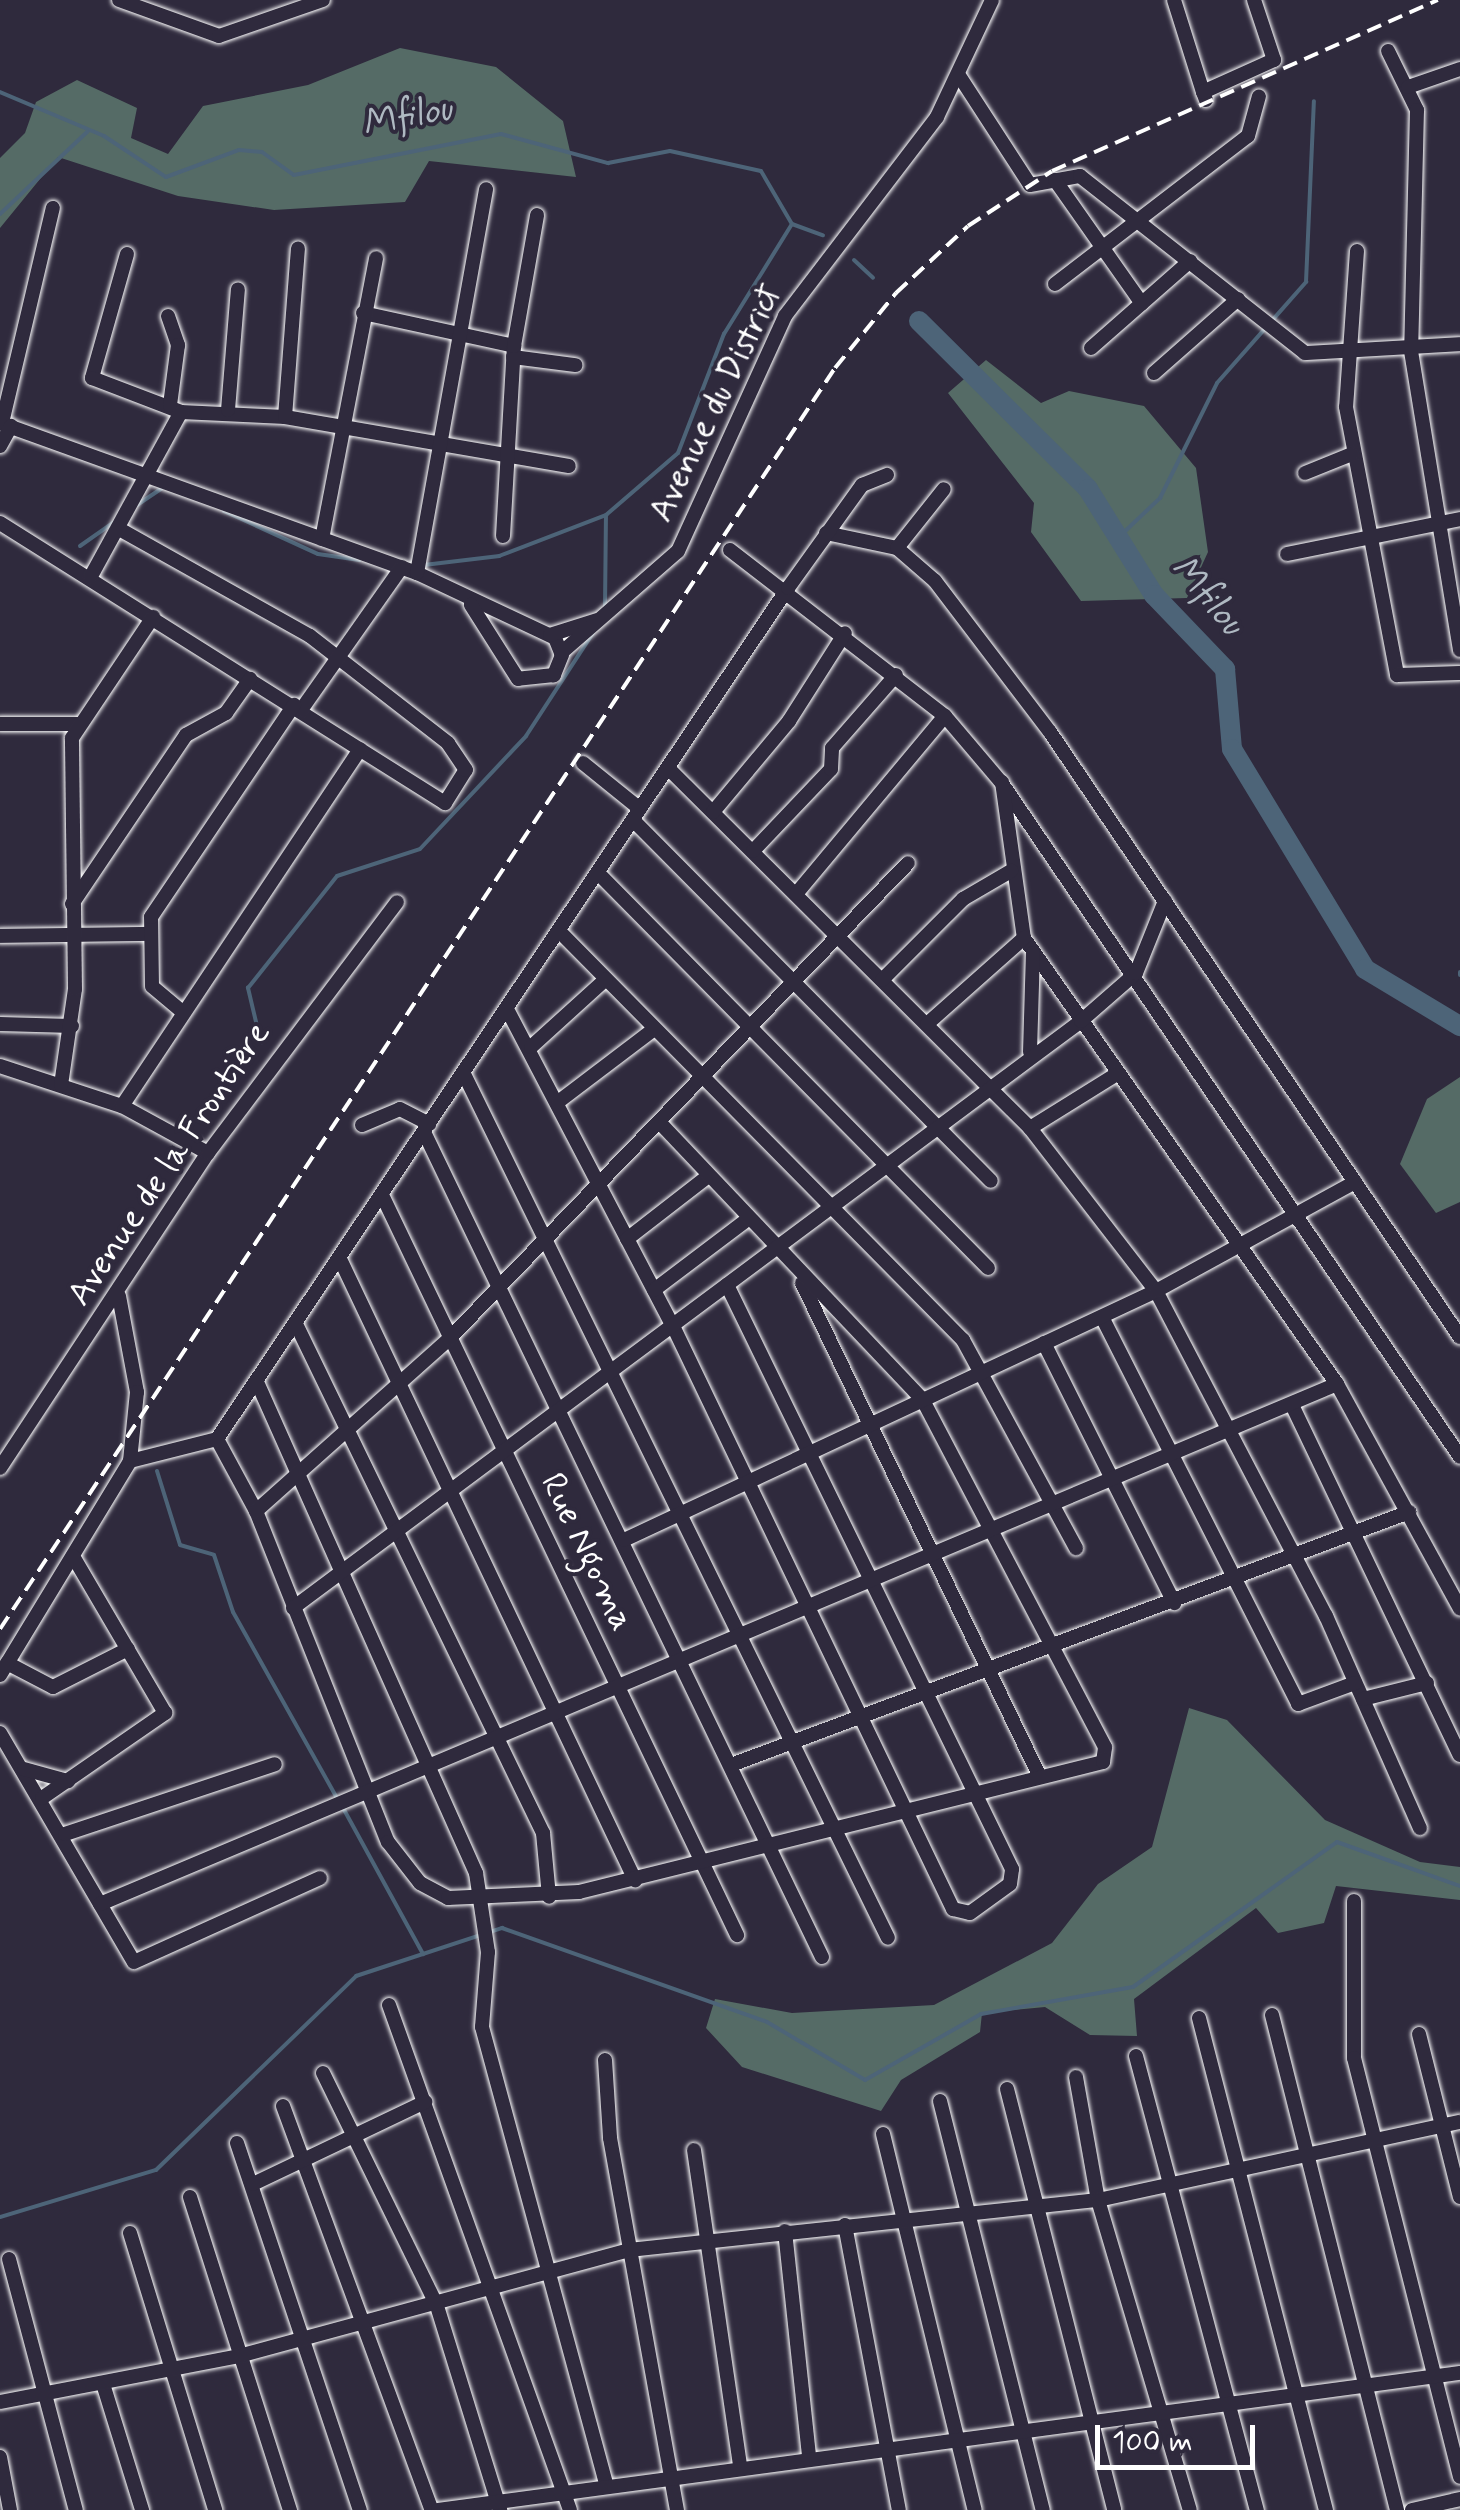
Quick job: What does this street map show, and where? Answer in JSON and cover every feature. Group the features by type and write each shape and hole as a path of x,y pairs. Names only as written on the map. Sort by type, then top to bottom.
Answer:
{"street":[{"path":"119,0 220,36 288,19 322,0"},
{"path":"284,0 288,19"},
{"name":"Avenue du District","path":"471,605 526,684 554,675 561,653 608,617 691,532 785,316 916,146 958,74 992,0"},
{"path":"1174,0 1205,96 1274,60 1254,0"},
{"path":"1388,50 1408,87 1418,141 1411,351 1432,521 1460,650"},
{"path":"1408,87 1460,68"},
{"path":"958,74 1030,185 1074,174 1305,353 1345,356 1460,344"},
{"path":"1055,284 1248,136 1259,96"},
{"path":"1055,180 1142,304"},
{"path":"417,573 444,444 486,189"},
{"path":"0,446 53,208"},
{"path":"503,536 514,352 536,215"},
{"path":"285,416 298,248"},
{"path":"1357,251 1345,356 1352,454 1398,678 1460,674"},
{"path":"127,254 90,373 175,408 285,416 569,466"},
{"path":"322,539 376,258"},
{"path":"1092,348 1190,261"},
{"path":"228,410 238,288"},
{"path":"1154,373 1238,299"},
{"path":"363,312 575,366"},
{"path":"90,578 152,478 175,408 178,345 168,316"},
{"name":"Avenue du District","path":"4,424 402,567 471,605 550,636 608,617"},
{"path":"1306,473 1352,454"},
{"path":"130,1461 217,1439 826,533 865,482 887,474"},
{"path":"897,548 944,489"},
{"path":"1287,554 1370,530 1460,519"},
{"path":"0,523 298,708 438,805 466,770 448,743 339,655 122,530"},
{"path":"826,533 897,548 993,656 1165,901 1460,1337"},
{"path":"730,550 788,588 896,675 944,716 1002,782 1136,973 1460,1457"},
{"path":"179,1009 152,986 152,914 402,567"},
{"path":"61,1084 72,1026 79,724 154,618"},
{"path":"714,812 789,721 845,633"},
{"path":"550,636 561,653"},
{"path":"754,851 832,770 832,748 896,675"},
{"path":"72,905 186,736 226,712 250,678"},
{"path":"796,894 944,716"},
{"path":"0,724 79,724"},
{"path":"122,1106 179,1009 360,749"},
{"path":"583,763 793,984 991,1181"},
{"path":"668,768 1030,1128 1156,1292 1232,1430 1363,1699 1420,1828"},
{"path":"1002,782 1024,938 1115,1074 1337,1384 1460,1609"},
{"path":"256,1511 300,1477 449,1339 704,1080 908,863"},
{"path":"882,980 963,899 1012,871"},
{"path":"598,872 882,1168 988,1268"},
{"path":"293,1608 453,1493 1030,1052 1081,1022 1136,973 1165,901"},
{"name":"Avenue de la Frontière","path":"0,1468 119,1296 208,1153 397,902"},
{"path":"559,932 832,1206 985,1371 1076,1548"},
{"path":"0,936 150,934"},
{"path":"927,1024 1024,938"},
{"path":"1030,1052 1033,952"},
{"path":"531,1046 606,979"},
{"path":"508,1011 531,1046 598,1186 654,1290 806,1608 963,1915 1014,1876 727,1285"},
{"path":"0,1024 72,1026"},
{"path":"558,1102 654,1030"},
{"path":"0,1066 122,1106 208,1153"},
{"path":"464,1074 550,1233 888,1938"},
{"path":"1030,1128 1115,1074"},
{"path":"362,1125 400,1109 427,1128 822,1958"},
{"path":"217,1439 256,1511 368,1793 420,1883 485,1902 549,1897 705,1864 1040,1778 1107,1757 993,1528 923,1400 744,1222 660,1123"},
{"path":"627,1239 707,1177"},
{"path":"624,1540 1156,1292 1240,1250 1355,1182"},
{"name":"Rue Ngoma","path":"382,1195 737,1936"},
{"path":"654,1290 744,1222"},
{"path":"340,1259 635,1880"},
{"path":"799,1278 1040,1778"},
{"path":"119,1296 137,1392 130,1461 4,1669 53,1687 128,1649"},
{"path":"1102,1317 1298,1704 1354,1682"},
{"path":"296,1324 399,1532 492,1737 543,1833 549,1897"},
{"path":"1044,1343 1174,1603"},
{"path":"257,1382 432,1766 485,1902 482,2027 606,2481"},
{"path":"100,1904 1337,1384"},
{"path":"1292,1405 1460,1755"},
{"path":"731,1765 1174,1603 1409,1512"},
{"path":"42,1798 165,1713 73,1556"},
{"path":"1363,1699 1426,1683"},
{"path":"0,1733 66,1834 134,1962 320,1878"},
{"path":"66,1834 275,1764"},
{"path":"24,1769 68,1781"},
{"path":"1354,1901 1354,2058 1460,2477"},
{"path":"389,2005 493,2286 570,2510"},
{"path":"1272,2015 1398,2510"},
{"path":"1199,2018 1244,2168 1326,2510"},
{"path":"1419,2034 1460,2197"},
{"path":"1136,2056 1164,2185 1230,2403 1257,2510"},
{"path":"604,2060 629,2250 677,2510"},
{"path":"324,2074 437,2306 498,2504"},
{"path":"1076,2077 1098,2200 1190,2510"},
{"path":"1007,2089 1030,2206 1114,2510"},
{"path":"940,2101 1043,2510"},
{"path":"253,2184 355,2132 425,2102"},
{"path":"282,2106 307,2157 435,2510 498,2504 606,2481 957,2440 1460,2372"},
{"path":"0,2402 104,2386 243,2355 437,2306 548,2268 629,2250 1098,2200 1460,2122"},
{"path":"883,2134 900,2220 975,2510"},
{"path":"237,2143 360,2510"},
{"path":"694,2150 740,2464"},
{"path":"190,2198 290,2510"},
{"path":"845,2225 884,2447 899,2510"},
{"path":"786,2231 808,2455"},
{"path":"130,2233 216,2510"},
{"path":"15,2269 9,2258 76,2510"},
{"path":"104,2386 142,2510"},
{"path":"0,2457 10,2510"},
{"path":"1412,2510 1460,2499"}],"green space":[{"path":"400,48 496,67 563,121 576,177 429,161 405,202 274,210 178,196 58,157 0,228 0,158 25,133 36,102 77,80 137,108 131,138 168,154 203,106 308,85"},
{"path":"986,360 1041,403 1069,391 1144,406 1196,468 1208,552 1187,598 1081,601 1031,532 1034,503 948,393"},
{"path":"1460,1077 1460,1202 1436,1213 1400,1164 1427,1099"},
{"path":"1189,1708 1227,1720 1325,1820 1420,1862 1460,1867 1460,1900 1336,1886 1324,1923 1278,1933 1256,1908 1134,1999 1137,2036 1090,2035 1045,2007 982,2013 980,2032 901,2080 881,2111 742,2067 706,2028 715,1999 792,2013 934,2005 1052,1943 1098,1884 1152,1847"}],"waterway":[{"name":"Mfilou","path":"0,92 104,136 166,177 239,150 262,152 294,175 501,134 608,163 670,151 761,171 792,224 823,235"},
{"path":"1121,535 1160,498 1217,383 1306,282 1314,101"},
{"path":"0,214 87,132"},
{"path":"424,565 499,556 606,515 678,453 724,334 792,224"},
{"name":"Mfilou","path":"854,260 873,278"},
{"name":"Mfilou","path":"919,321 1088,489 1154,595 1225,669 1232,749 1365,969 1460,1026"},
{"path":"137,505 162,488"},
{"path":"224,511 318,554 360,560"},
{"path":"605,607 606,516"},
{"path":"80,546 117,520"},
{"path":"261,1043 248,988 337,876 420,849 526,736 593,633"},
{"path":"157,1471 180,1545 214,1555 233,1612 337,1798"},
{"path":"342,1806 423,1954"},
{"path":"0,2217 156,2170 356,1976 502,1928 767,2022 865,2080 981,2014 1133,1987 1337,1842 1460,1886"}],"railway":[{"path":"0,1629 835,368 896,293 968,226 1052,171 1438,0"}]}
